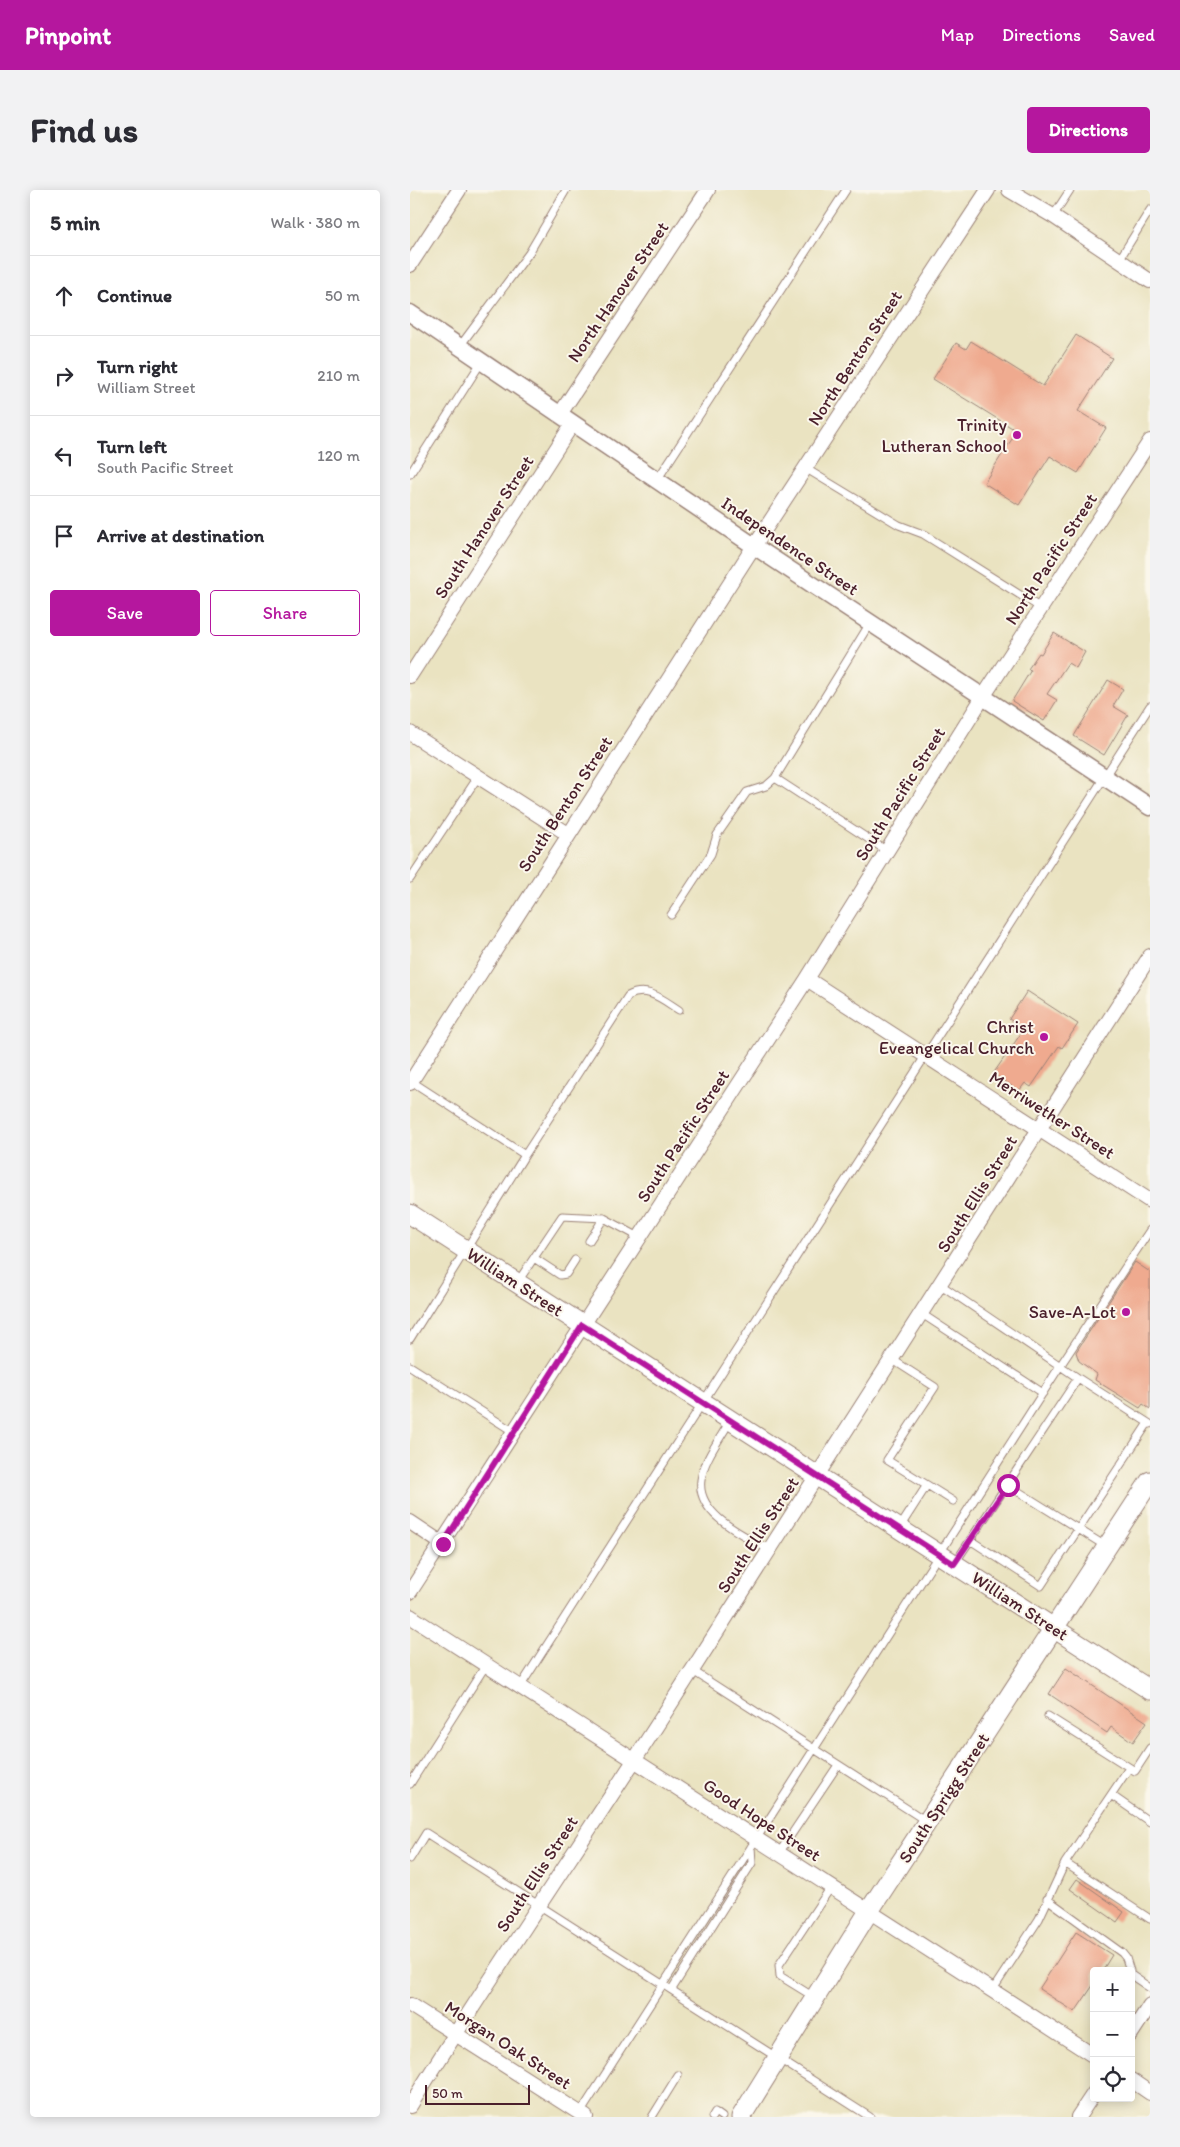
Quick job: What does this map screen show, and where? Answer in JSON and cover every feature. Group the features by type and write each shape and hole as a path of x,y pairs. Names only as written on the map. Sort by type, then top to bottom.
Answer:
{"main road":[{"name":"William Street","path":"410,1214 1150,1690"},
{"name":"South Sprigg Street","path":"741,2117 869,1912 1150,1481"}],"street":[{"path":"410,265 460,190"},
{"name":"North Hanover Street","path":"566,418 708,190"},
{"name":"North Benton Street","path":"754,546 988,190"},
{"path":"1009,190 1053,216 1150,281"},
{"name":"Independence Street","path":"410,313 754,546 1150,807"},
{"name":"South Hanover Street","path":"410,676 566,418"},
{"name":"North Pacific Street","path":"983,697 1150,441"},
{"name":"South Benton Street","path":"411,1082 754,546"},
{"name":"South Pacific Street","path":"410,1592 443,1544 582,1325 807,979 983,697"},
{"path":"410,733 568,834"},
{"name":"South Ellis Street","path":"410,2106 455,2033 818,1477 1150,956"},
{"name":"Merriwether Street","path":"807,979 1150,1201"},
{"path":"410,1522 443,1544"},
{"name":"Good Hope Street","path":"410,1616 634,1761 753,1843 779,1854 1090,2053"},
{"name":"Morgan Oak Street","path":"410,2005 581,2116"},
{"path":"1135,2028 1150,2005"},
{"path":"1135,2083 1150,2092"},
{"path":"1078,2117 1090,2099"}],"lane":[{"path":"460,346 529,253 566,190"},
{"path":"657,480 846,190"},
{"path":"1053,216 1069,190"},
{"path":"1119,260 1150,210"},
{"path":"410,474 482,361"},
{"path":"805,468 899,526 923,534 1041,608"},
{"path":"671,916 711,854 717,835 747,792 766,786 775,778 871,623"},
{"path":"520,1687 924,1055 1150,706"},
{"path":"410,879 478,777"},
{"path":"775,778 887,851"},
{"path":"410,1340 465,1249 628,996 636,992 645,991 654,994 679,1010"},
{"path":"411,1082 526,1155"},
{"path":"517,1283 562,1216 604,1218 639,1237"},
{"path":"588,1241 604,1218"},
{"path":"581,2116 662,1983 814,1750 947,1559 1043,1393 1150,1230"},
{"path":"534,1258 560,1274 566,1274 576,1260"},
{"path":"941,1285 1078,1378 1149,1423 1041,1586 970,1540"},
{"path":"922,1314 1043,1393"},
{"path":"893,1360 935,1387 887,1460 953,1501"},
{"path":"410,1366 514,1432"},
{"path":"947,1559 970,1540 1078,1378"},
{"path":"730,1420 708,1459 701,1478 700,1493 707,1506 718,1518 770,1550"},
{"path":"899,1528 927,1485"},
{"path":"1008,1485 1107,1547"},
{"path":"410,1784 486,1665"},
{"path":"693,1671 928,1822"},
{"path":"1048,1716 1135,1771 1150,1748"},
{"path":"779,1854 838,1765"},
{"path":"992,1991 1038,1919 1066,1863 1129,1768"},
{"path":"1111,1795 1150,1822"},
{"path":"410,1858 426,1833 540,1904 870,2117"},
{"path":"672,1989 752,1863 753,1843"},
{"path":"1066,1863 1150,1919"},
{"path":"815,1998 780,1976 779,1965 831,1887"},
{"path":"1047,1899 1122,1953 1129,1967"},
{"path":"1135,1978 1150,1988"},
{"path":"652,2117 678,2076"},
{"path":"712,2117 715,2112 722,2117"}],"building":[{"path":"1076,335 1112,358 1078,411 1106,428 1078,473 1050,456 1019,505 984,483 1017,431 933,379 956,343 966,349 971,341 1043,386"},
{"path":"1054,633 1085,652 1076,668 1068,663 1047,694 1057,700 1044,721 1012,701 1031,670 1028,669 1039,653 1041,654"},
{"path":"1108,680 1123,689 1113,706 1128,715 1104,755 1074,736"},
{"name":"Christ Eveangelical Church","path":"1027,991 1078,1024 1062,1048 1059,1046 1031,1087 1025,1083 1019,1091 993,1074 1024,1029 1009,1019"},
{"name":"Save-A-Lot","path":"1135,1262 1150,1272 1150,1409 1143,1404 1140,1408 1095,1380 1097,1374 1079,1361 1076,1352"},
{"path":"1066,1668 1147,1722 1133,1742 1111,1727 1107,1733 1049,1694"},
{"path":"1077,1879 1124,1912 1117,1922 1070,1889"},
{"path":"1076,1932 1112,1955 1104,1967 1090,1967 1090,1990 1075,2012 1039,1989"}],"place":[{"name":"Trinity Lutheran School","path":"1017,435"},
{"name":"Christ Eveangelical Church","path":"1044,1037"},
{"name":"Save-A-Lot","path":"1126,1312"}],"route":[{"path":"443,1544 582,1325 954,1564 1008,1485"}]}
